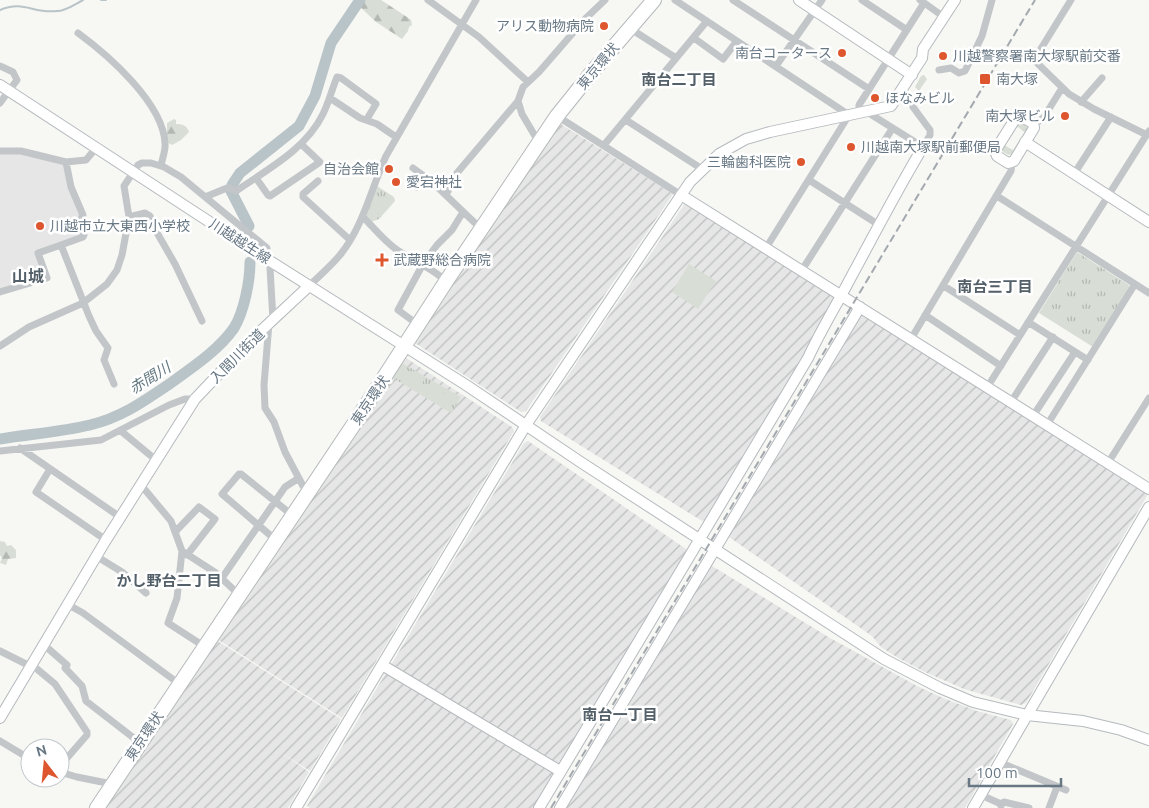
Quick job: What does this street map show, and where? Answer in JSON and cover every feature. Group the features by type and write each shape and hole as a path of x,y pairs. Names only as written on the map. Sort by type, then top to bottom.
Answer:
{"highway":[{"name":"東京環状","path":"90,808 287,510 301,482 402,345 413,321 441,277 568,89 644,0"},
{"name":"東京環状","path":"97,808 402,345 557,116 592,71 654,0"}],"street":[{"path":"428,0 462,24 528,82"},
{"name":"入間川街道","path":"0,718 96,556 195,399 231,360 310,286 340,255 350,240 363,216 378,173 396,137 476,0"},
{"path":"446,195 456,173 518,101 523,87 539,72 585,19 605,0"},
{"path":"675,0 776,66 858,113 892,129 923,147"},
{"path":"733,0 869,89"},
{"path":"799,0 912,75"},
{"path":"776,66 822,0"},
{"path":"862,0 907,30"},
{"path":"299,807 526,425 681,195 702,169 726,149 746,139 893,105 922,58 924,49 955,0"},
{"path":"939,70 951,68 959,73 965,71 982,36 992,0"},
{"path":"988,386 1148,133 1081,102 1062,88 1034,60 1071,0"},
{"path":"766,248 808,180 858,113 859,105 907,30 922,1 944,17"},
{"path":"604,145 707,21"},
{"path":"634,31 676,58"},
{"path":"78,33 128,76 154,111 165,143 161,166"},
{"path":"694,38 723,59 737,41"},
{"path":"0,66 10,70 17,80 0,103"},
{"path":"205,197 227,188 236,191 301,144 321,118 337,77 376,103 367,120"},
{"path":"1081,102 1102,78"},
{"name":"川越越生線","path":"0,85 268,260 466,385 582,463 716,548 884,659 909,673 973,702 1028,715 1083,721 1121,730 1149,740"},
{"path":"911,339 997,196 1011,171 1012,162 1034,125 1044,117 1062,88"},
{"path":"330,98 360,118 377,124 396,137"},
{"path":"518,101 522,114 536,136"},
{"path":"539,808 808,358 818,334 842,295 930,135 930,130 913,107"},
{"path":"557,116 1149,489"},
{"path":"1012,162 1008,163 997,156 995,151 1017,116 1034,125"},
{"path":"1074,174 1111,117"},
{"path":"626,120 702,169"},
{"path":"802,270 892,129"},
{"path":"1025,142 1149,222"},
{"path":"256,178 270,196 320,162 301,144"},
{"path":"0,152 21,151 66,162 86,160 96,148"},
{"path":"0,292 47,278 38,252 62,246 83,237 80,221 83,215 71,187 66,162"},
{"path":"0,346 29,327 83,302 107,284 117,270 122,255 128,217 124,186 138,165 144,162 161,166 174,172 266,248 270,268 271,322 264,385 265,408 274,422 285,452 301,482 285,487 222,578"},
{"path":"413,168 446,195 476,224"},
{"path":"417,187 424,176"},
{"path":"808,180 880,225"},
{"path":"318,182 303,194 303,197 350,240"},
{"path":"997,196 1149,293"},
{"path":"413,321 398,310 423,264 437,245 452,230 463,212"},
{"path":"128,217 144,213 150,216 202,321"},
{"path":"363,216 382,238 392,246 441,277"},
{"path":"62,246 83,302 96,330 108,348 104,360 114,384"},
{"path":"1047,425 1135,284"},
{"path":"944,286 1020,335"},
{"path":"560,808 860,307"},
{"path":"925,316 1000,366"},
{"path":"1028,322 1088,360"},
{"path":"1011,402 1053,338"},
{"path":"1033,416 1074,352"},
{"path":"1108,463 1149,398"},
{"path":"0,451 92,442 111,436 169,405 185,399 195,399"},
{"path":"120,431 156,460"},
{"path":"20,448 120,517"},
{"path":"50,469 36,492 106,540"},
{"path":"270,535 222,494 239,474 287,510"},
{"path":"141,485 171,521 185,553 222,578 234,590"},
{"path":"175,532 199,507 215,519 185,553 177,598 168,623 199,643"},
{"path":"973,808 1149,507"},
{"path":"96,556 122,572 146,593"},
{"path":"67,604 83,613 174,680"},
{"path":"43,644 67,665 65,668 84,689 86,701 135,739"},
{"path":"0,651 31,666 55,684 87,732 87,735 70,755"},
{"path":"382,665 560,771"},
{"path":"0,741 20,753"},
{"path":"999,762 1066,790"},
{"path":"70,775 107,783"},
{"path":"1049,808 1057,787"},
{"path":"981,795 1001,806 1004,802 1030,808"}],"shaded area":[{"path":"559,123 673,194 526,411 521,412 414,341"},
{"name":"川越市立大東西小学校","path":"0,154 22,154 64,165 79,210 81,235 37,251 43,277 0,289"},
{"path":"686,202 834,295 835,298 813,336 808,350 707,519 702,521 541,421 540,417"},
{"path":"862,313 1148,494 1026,703 1021,705 964,689 900,659 881,647 872,636 729,537 728,534"},
{"path":"402,358 406,358 512,427 514,431 342,718 217,639"},
{"path":"528,441 686,549 687,552 561,764 557,765 391,665 524,443"},
{"path":"709,566 712,566 830,638 919,687 977,711 1011,720 1013,724 965,808 564,808"},
{"path":"216,640 341,719 310,771 282,753 309,772 288,808 104,808"},
{"path":"387,671 554,772 555,776 535,808 310,808 307,806"}],"green space":[{"path":"358,0 381,0 411,20 412,25 402,39 376,22 358,5"},
{"path":"924,75 927,79 919,91 915,87 921,76"},
{"path":"174,119 176,124 184,125 189,132 172,145 167,142 167,123"},
{"path":"1020,122 1027,125 1028,128 1013,153 1009,155 1003,152 1002,148 1004,145 1013,150 1025,132 1016,126"},
{"path":"377,186 394,197 395,201 379,219 371,222 366,216"},
{"path":"1077,252 1129,285 1129,289 1093,347 1039,313"},
{"path":"689,264 716,281 698,309 672,292"},
{"path":"402,363 461,397 451,413 393,378"},
{"path":"405,369 424,380 419,389 400,378"},
{"path":"435,386 453,398 448,406 429,395"},
{"path":"0,541 5,542 7,546 11,545 16,550 16,558 8,559 6,565 0,563 2,558 0,555"}],"waterway":[{"path":"0,10 16,6 41,11 60,11 83,0"},
{"path":"101,0 106,0"},
{"name":"赤間川","path":"232,185 240,173 299,126 315,96 331,43 360,0"},
{"name":"赤間川","path":"231,191 249,226"},
{"name":"赤間川","path":"0,439 101,422 131,409 168,385 212,352 234,328 241,314 246,296 250,262"}],"railway":[{"path":"551,808 1035,0"}],"place":[{"name":"アリス動物病院","path":"604,26"},
{"name":"南台コータース","path":"842,53"},
{"name":"川越警察署南大塚駅前交番","path":"943,56"},
{"name":"南大塚","path":"985,79"},
{"name":"ほなみビル","path":"875,98"},
{"name":"南大塚ビル","path":"1065,116"},
{"name":"川越南大塚駅前郵便局","path":"851,147"},
{"name":"三輪歯科医院","path":"801,162"},
{"name":"自治会館","path":"389,169"},
{"name":"愛宕神社","path":"396,182"},
{"name":"川越市立大東西小学校","path":"40,226"},
{"name":"武蔵野総合病院","path":"382,260"}],"district":[{"name":"南台二丁目","path":"679,80"},
{"name":"山城","path":"28,276"},
{"name":"南台三丁目","path":"995,287"},
{"name":"かし野台二丁目","path":"169,581"},
{"name":"南台一丁目","path":"620,715"}]}
